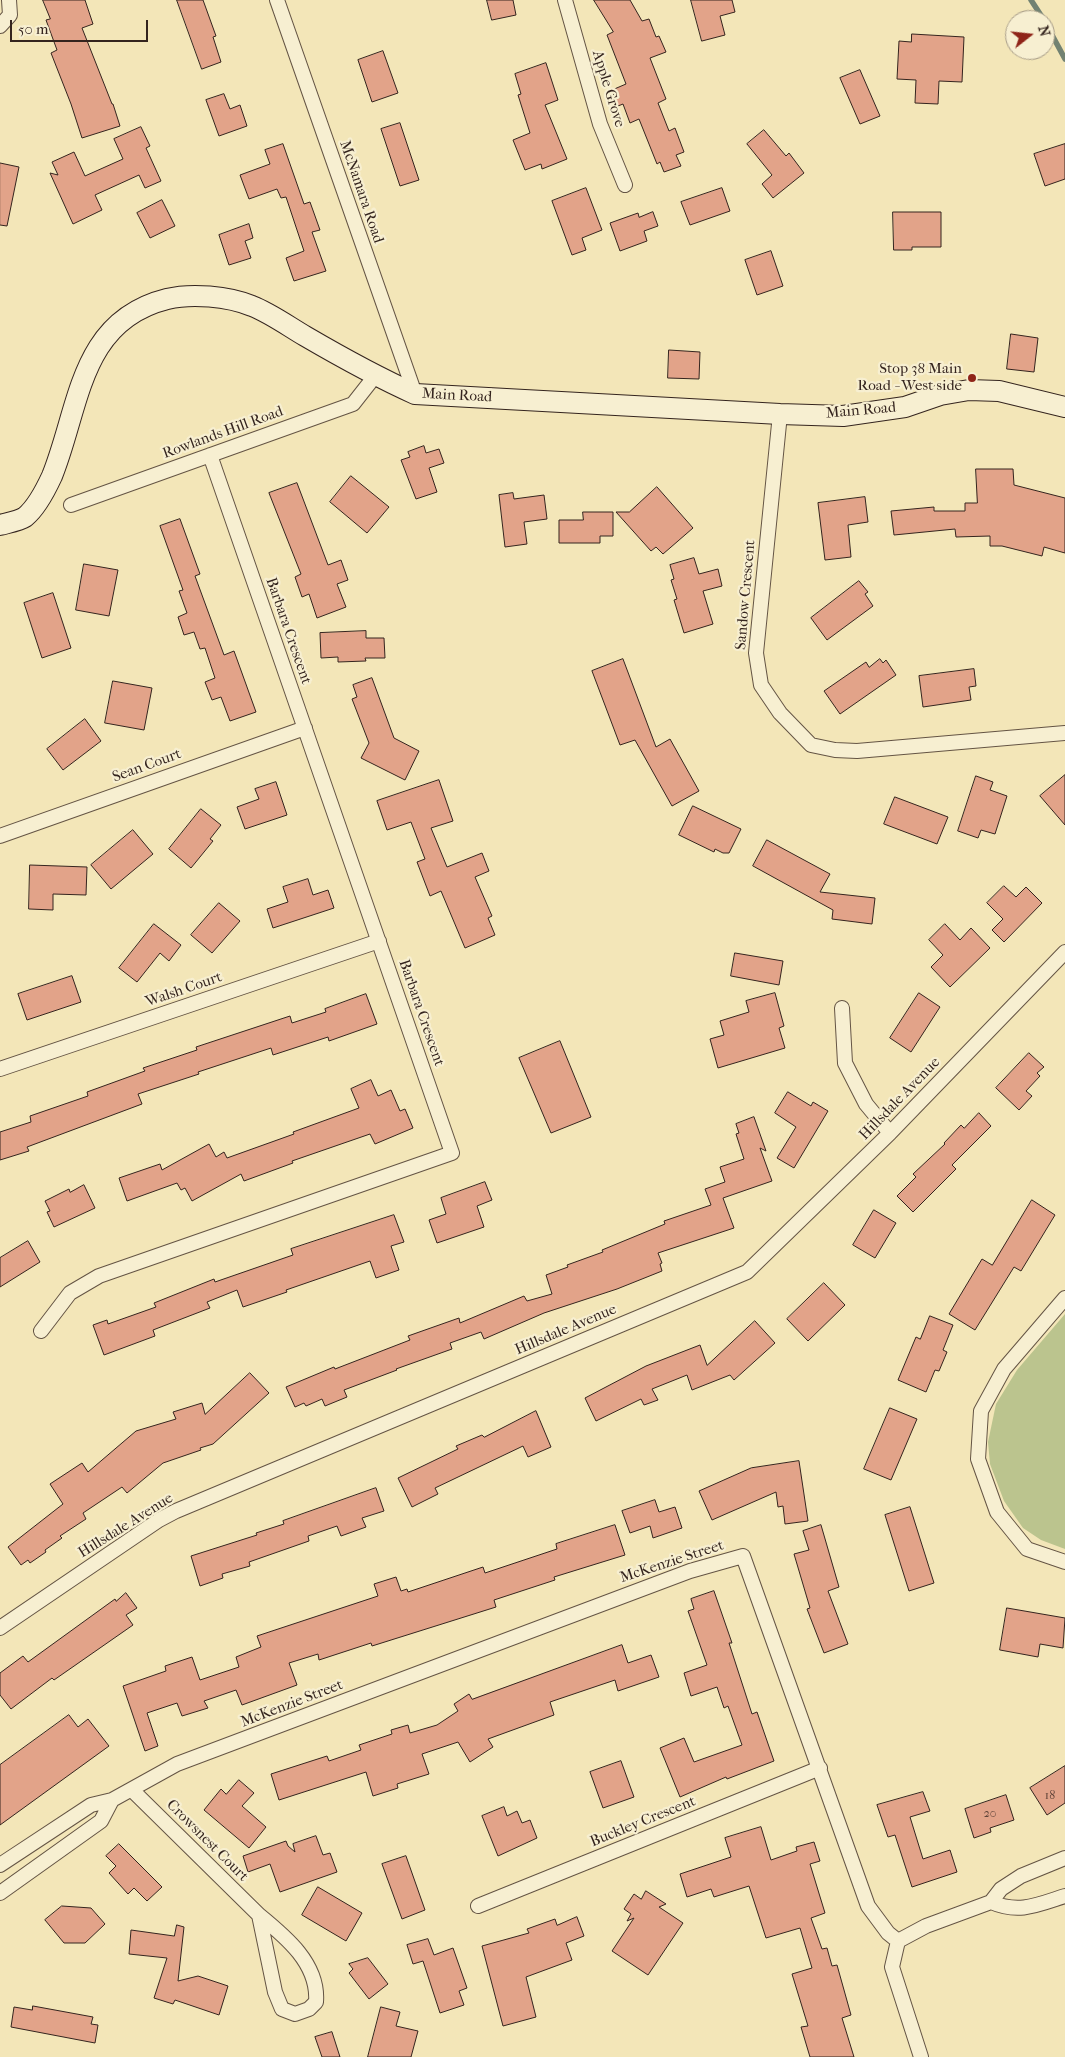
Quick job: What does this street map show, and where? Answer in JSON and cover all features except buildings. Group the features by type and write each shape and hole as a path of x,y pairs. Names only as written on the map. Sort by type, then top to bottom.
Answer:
{"main road":[{"name":"Main Road","path":"0,525 25,517 45,492 58,460 78,388 94,352 126,316 152,303 181,296 214,297 252,306 375,376 415,394 843,416 905,407 940,395 970,390 999,391 1065,407"}],"street":[{"path":"0,26 10,15 9,0"},
{"name":"McNamara Road","path":"277,0 415,394"},
{"name":"Apple Grove","path":"565,0 600,124 625,184"},
{"name":"Rowlands Hill Road","path":"71,505 353,404 375,376"},
{"name":"Sandow Crescent","path":"780,414 756,653 761,685 780,714 812,745 835,750 857,751 1065,733"},
{"name":"Barbara Crescent","path":"41,1331 70,1293 99,1276 452,1153 210,455"},
{"name":"Sean Court","path":"0,836 305,728"},
{"name":"Walsh Court","path":"0,1069 379,941"},
{"name":"Hillsdale Avenue","path":"0,1628 159,1520 176,1511 747,1272 890,1133 1065,952"},
{"path":"842,1008 845,1063 866,1104 890,1133"},
{"path":"1065,1298 1004,1369 981,1411 978,1459 997,1512 1027,1549 1065,1562"},
{"name":"McKenzie Street","path":"0,1865 91,1804 112,1800 187,1761 690,1571 743,1556 868,1906 888,1933 898,1941"},
{"name":"Buckley Crescent","path":"478,1906 820,1768"},
{"name":"Crowsnest Court","path":"132,1790 259,1915 282,1934 310,1966 317,1989 316,2002 308,2009 295,2014 282,2009 275,1992 259,1915"},
{"path":"0,1893 101,1821 112,1800"},
{"path":"921,2057 892,1966 898,1941 926,1926 991,1902 1000,1889 1021,1876 1065,1858"},
{"path":"991,1902 1004,1908 1017,1910 1065,1896"}],"green space":[{"path":"1065,1314 1065,1549 1041,1540 1023,1528 1004,1501 990,1464 988,1442 996,1404 1017,1370"}],"waterway":[{"path":"1031,0 1038,10"},
{"path":"1055,40 1065,59"}],"place":[{"name":"Stop 38 Main Road - West side","path":"972,378"}]}
